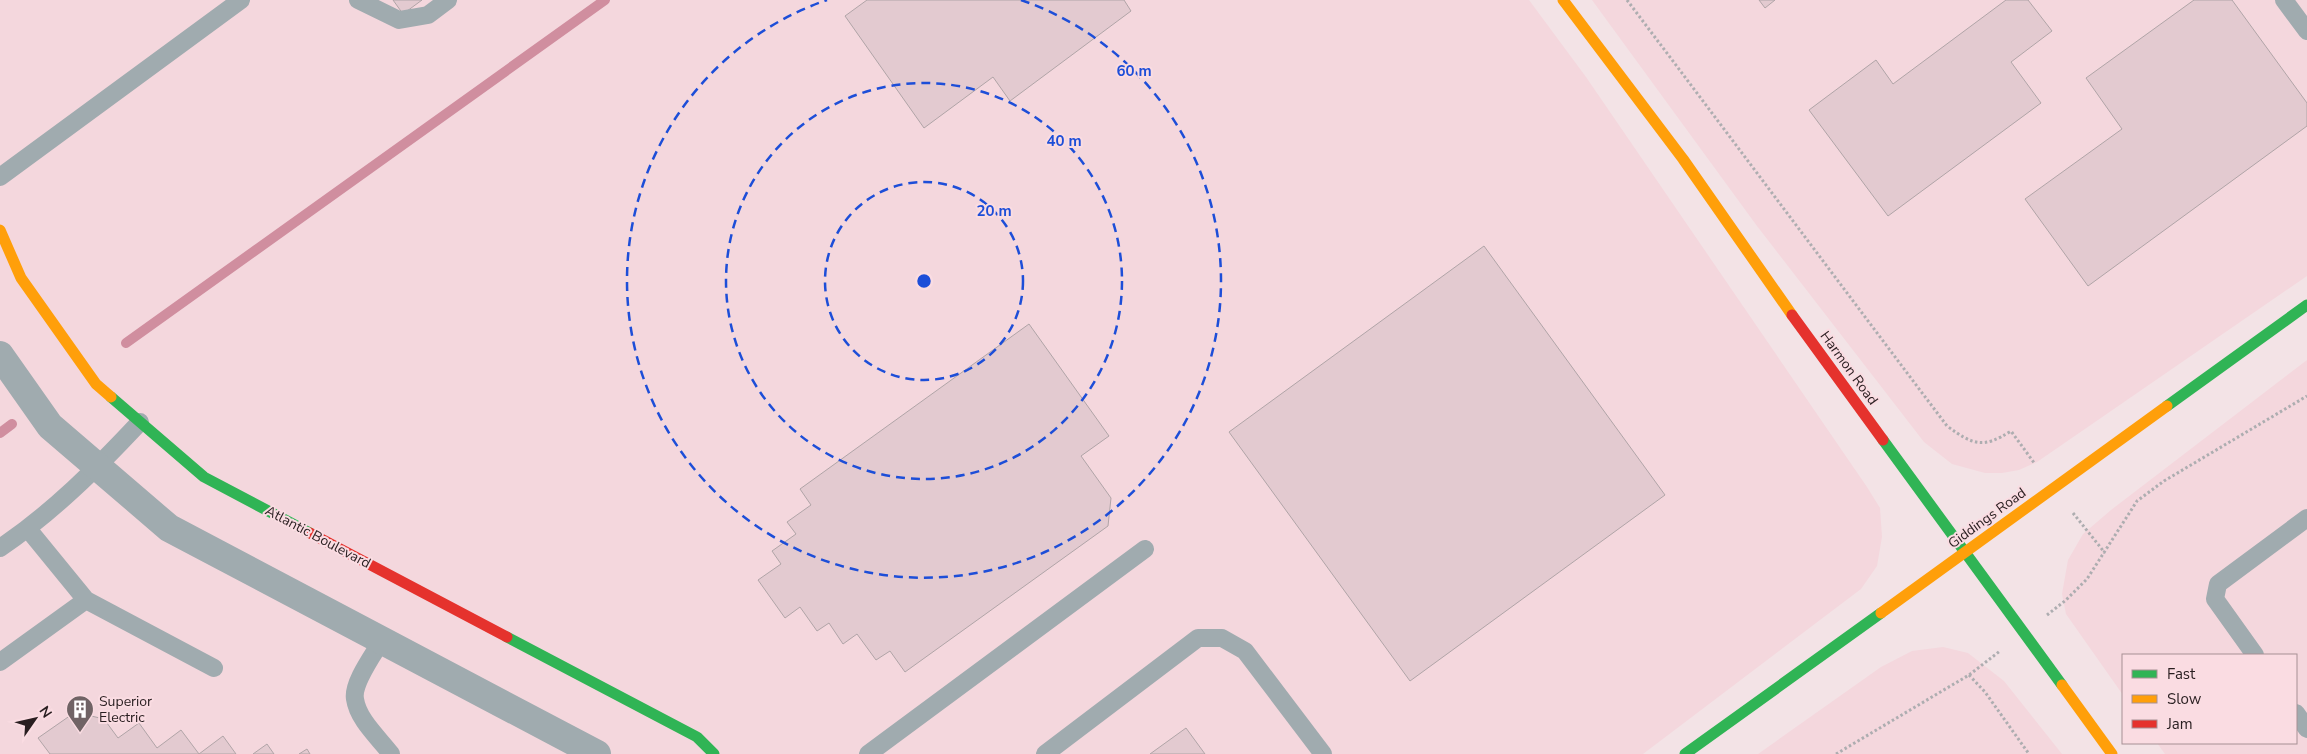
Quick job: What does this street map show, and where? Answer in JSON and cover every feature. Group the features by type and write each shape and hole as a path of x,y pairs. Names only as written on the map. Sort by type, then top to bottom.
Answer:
{"street":[{"name":"Harmon Road","path":"1562,0 1683,159 1783,303 2112,754"},
{"name":"Atlantic Boulevard","path":"0,230 21,278 96,384 204,477 697,737 714,754"},
{"name":"Giddings Road","path":"1685,754 2307,305"},
{"path":"0,355 50,426 170,528 597,754"}],"lane":[{"path":"358,0 399,20 428,15 448,0"},
{"path":"2284,0 2307,31"},
{"path":"0,177 237,1"},
{"path":"0,548 28,529 98,467 140,422"},
{"path":"2254,654 2216,599 2218,584 2307,518"},
{"path":"28,529 86,600 214,668"},
{"path":"868,754 1145,549"},
{"path":"0,662 86,600"},
{"path":"1045,754 1198,638 1222,638 1245,651 1323,754"},
{"path":"382,640 359,679 354,698 362,717 391,754"},
{"path":"2297,714 2307,729"}],"path":[{"path":"1627,0 1947,426 1966,440 1981,444 1998,439 2011,430 2036,466"},
{"path":"2066,600 2087,579 2137,501 2188,466 2307,396"},
{"path":"2081,523 2105,553"},
{"path":"1836,754 1969,675 1987,661"},
{"path":"1969,675 1985,692 2029,754"}],"shaded area":[{"path":"0,0 1529,0 1586,77 1880,508 1882,537 1877,566 1861,589 1643,754 0,754"},
{"path":"1592,0 2307,0 2307,276 2037,462 2019,470 2002,473 1985,473 1952,464 1924,442 1757,226"},
{"path":"2307,360 2307,754 2165,754 2158,744 2297,744 2297,654 2122,654 2122,694 2066,614 2062,594 2068,560 2083,534 2111,510"},
{"path":"1943,647 1968,653 2004,681 2062,754 1758,754 1881,667 1912,651"}],"building":[{"path":"393,0 422,0 403,14"},
{"path":"867,0 1124,0 1131,11 1010,101 993,77 924,128 845,16"},
{"path":"1759,0 1775,0 1765,8"},
{"path":"2006,0 2028,0 2052,31 2011,62 2041,103 1888,216 1809,110 1876,60 1893,84"},
{"path":"2194,0 2232,0 2307,103 2307,126 2088,286 2025,199 2122,129 2086,78"},
{"path":"1484,246 1665,495 1410,681 1229,432"},
{"path":"1029,324 1109,436 1081,456 1111,498 1108,526 905,672 890,651 876,660 857,634 843,644 829,623 817,631 800,607 785,618 758,580 781,564 772,551 796,534 787,522 811,505 800,489"},
{"name":"Superior Electric","path":"71,715 87,715 104,719 118,738 139,723 157,748 181,730 199,754 50,754 38,738"},
{"path":"1186,728 1205,754 1150,754"},
{"path":"223,736 236,754 199,754"},
{"path":"267,744 274,754 253,754"},
{"path":"307,749 310,754 299,754"}],"waterway":[{"path":"126,343 605,0"},
{"path":"0,433 12,424"}],"traffic: fast":[{"path":"2167,406 2307,305"},
{"path":"111,397 204,477 310,533"},
{"path":"1883,440 2062,685"},
{"path":"1685,754 1881,613"},
{"path":"507,637 697,737 714,754"}],"traffic: slow":[{"path":"1563,0 1683,159 1792,315"},
{"path":"0,230 21,278 96,384 111,397"},
{"path":"1881,613 2167,406"},
{"path":"2062,685 2112,754"}],"traffic: jam":[{"path":"1792,315 1883,440"},
{"path":"310,533 507,637"}],"place":[{"name":"Superior Electric","path":"80,733"}]}
